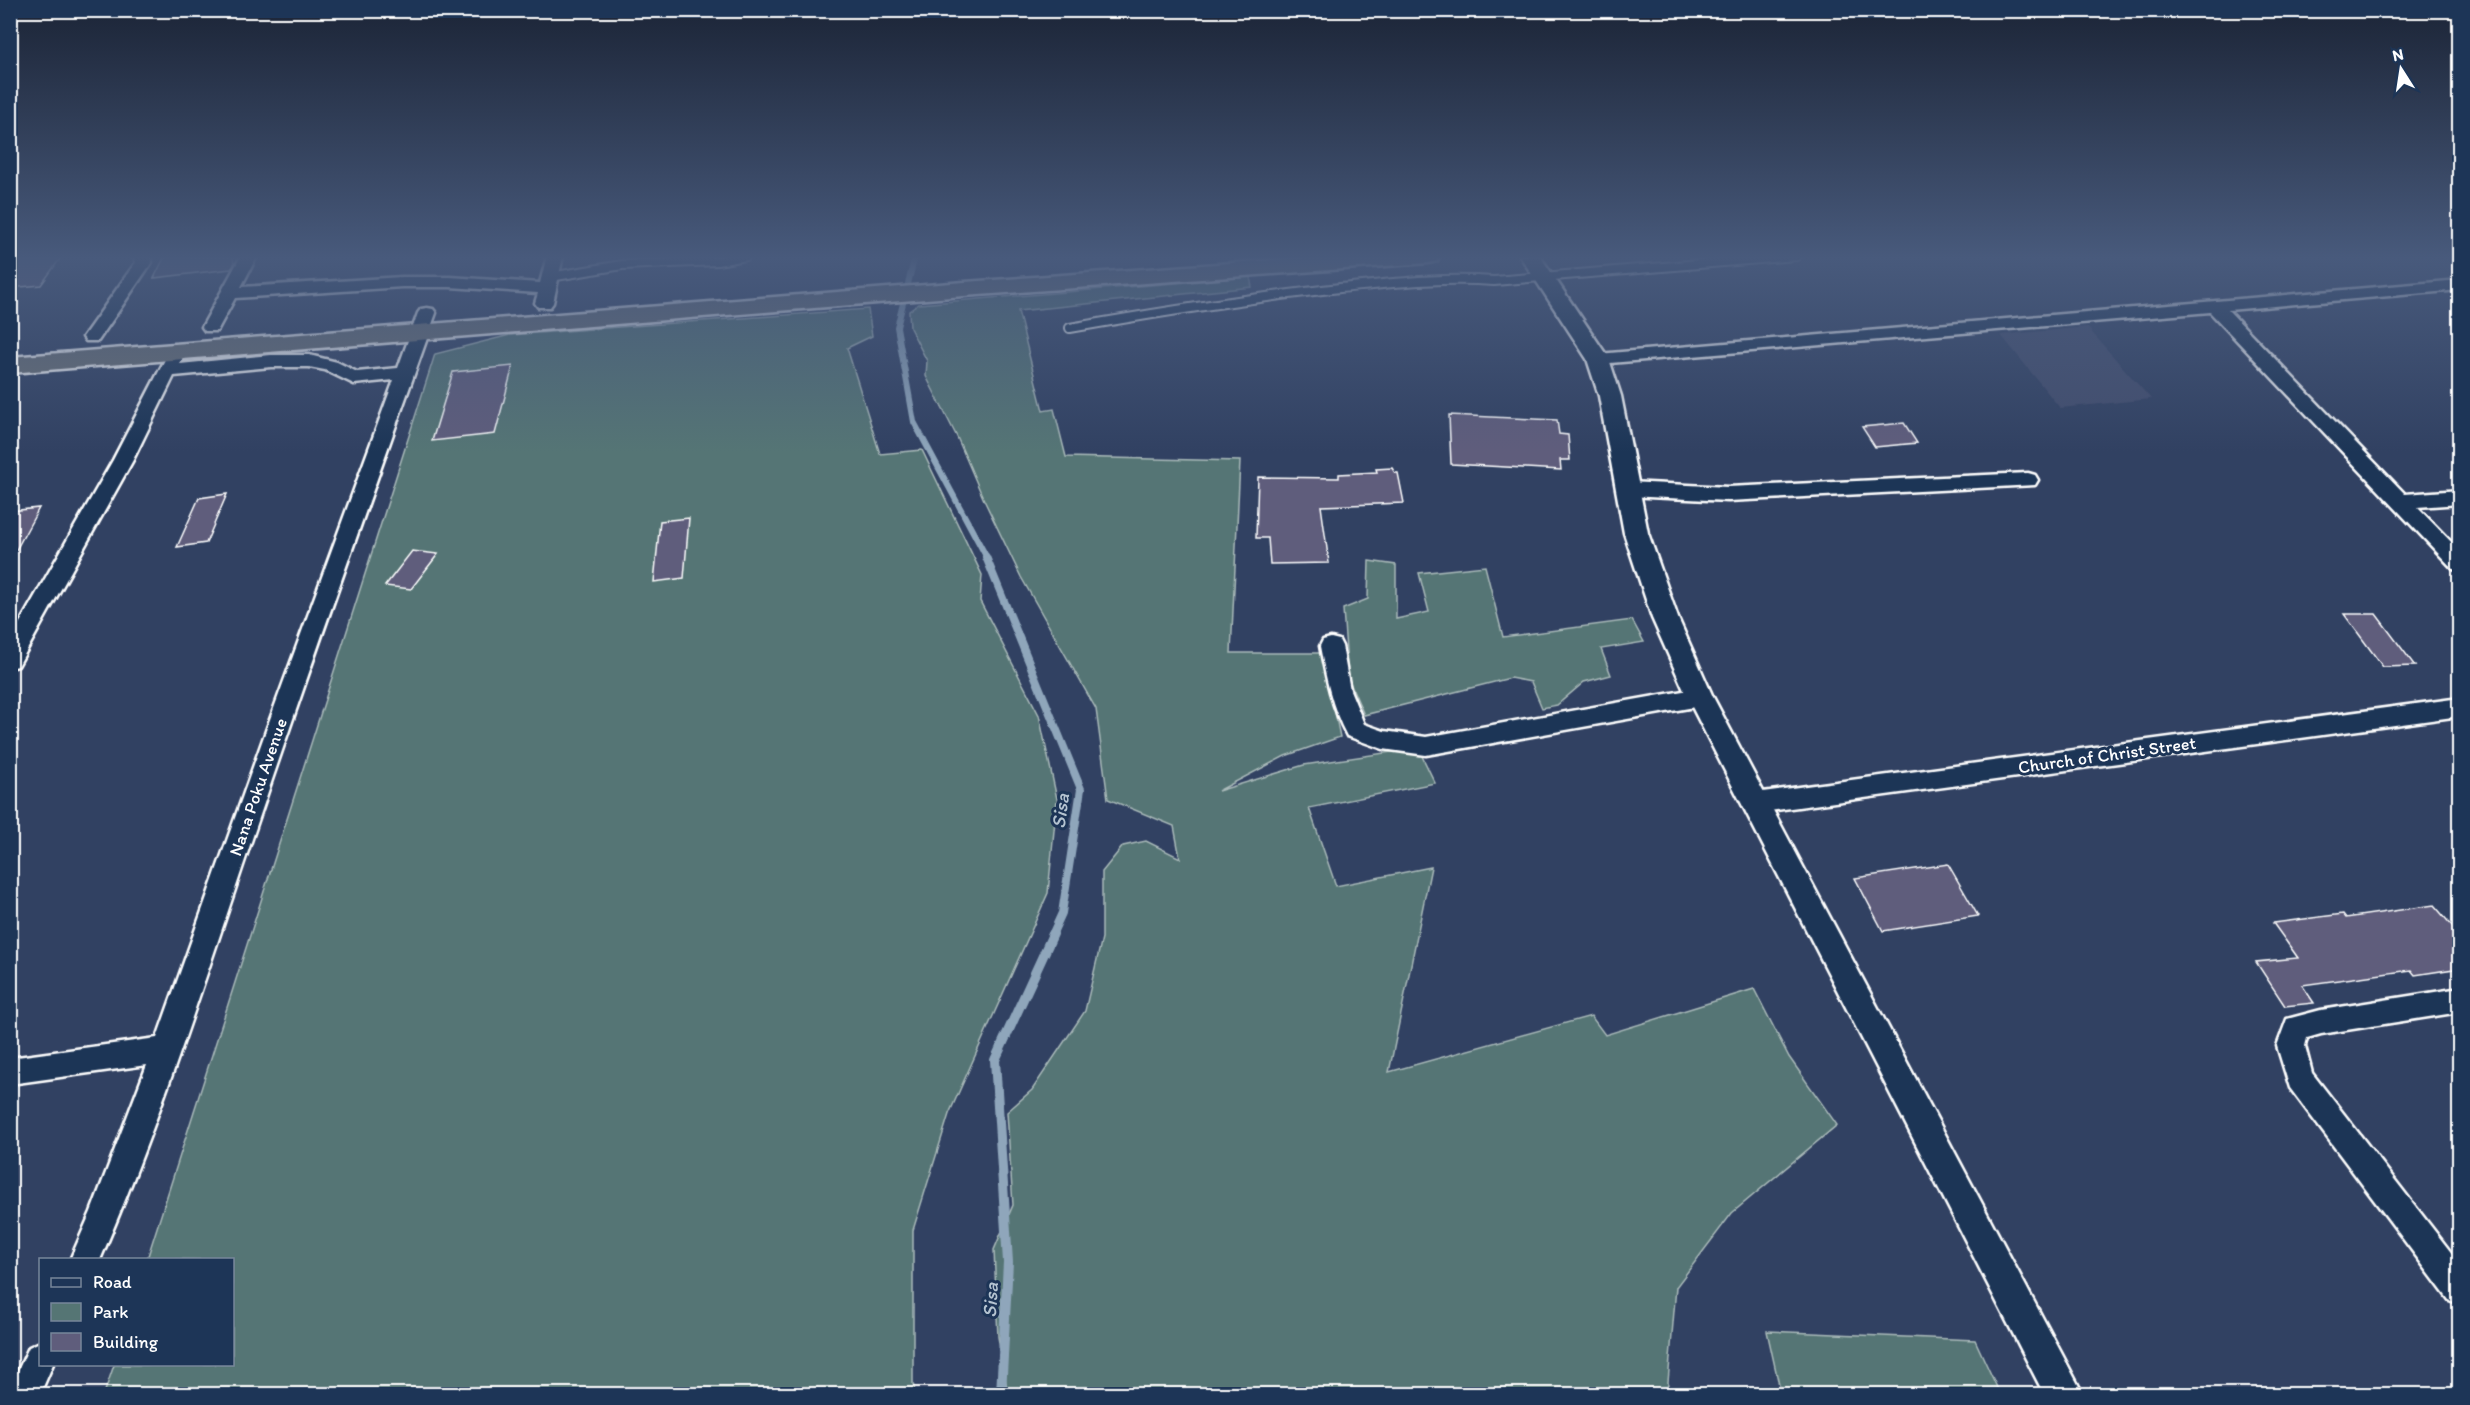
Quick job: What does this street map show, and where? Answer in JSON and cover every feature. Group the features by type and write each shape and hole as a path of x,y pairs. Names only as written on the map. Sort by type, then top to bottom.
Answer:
{"highway":[{"path":"10,365 172,361 424,322"},
{"path":"10,343 211,327 430,322"}],"street":[{"path":"92,337 103,322"},
{"path":"211,327 214,322"},
{"name":"Nana Poku Avenue","path":"87,1258 167,1048 280,722 424,322"},
{"path":"1573,322 1598,359 1610,396 1636,533 1651,581 1700,697 2064,1395"},
{"path":"1598,359 2033,322"},
{"path":"2229,322 2460,564"},
{"path":"10,660 123,460 172,361 309,361 331,366 359,378 405,372"},
{"path":"1628,489 1728,494 2028,480"},
{"path":"2401,501 2460,497"},
{"path":"1330,646 1339,690 1355,730 1394,741 1426,746 1700,697"},
{"name":"Church of Christ Street","path":"1755,803 2460,707"},
{"path":"2460,1000 2296,1028 2291,1046 2300,1079 2460,1289"},
{"path":"10,1071 167,1048"},
{"path":"24,1395 39,1360"}],"lane":[{"path":"1070,328 1110,322"}],"shaded area":[{"path":"2087,327 2151,399 2060,408 2001,335"}],"green space":[{"path":"695,322 870,322 872,336 847,348 880,454 922,450 982,575 980,601 1039,715 1057,799 1048,893 949,1114 913,1230 913,1384 916,1394 104,1394 114,1366 234,1366 234,1258 147,1258 435,354 510,335"},
{"path":"910,322 1021,322 1043,411 1054,409 1066,457 1240,461 1231,653 1323,653 1340,737 1285,756 1218,791 1304,765 1418,748 1435,783 1309,808 1336,886 1431,867 1389,1072 1591,1016 1605,1035 1754,989 1789,1057 1837,1125 1732,1213 1676,1287 1667,1394 1008,1394 998,1337 994,1250 1013,1205 1007,1112 1032,1090 1085,1011 1102,938 1102,872 1123,846 1146,841 1180,858 1174,826 1108,799 1096,709 1021,577 957,437 926,376 927,361 910,328"},
{"path":"1369,561 1396,565 1396,619 1429,612 1419,573 1485,566 1503,637 1632,620 1644,642 1601,649 1611,675 1584,682 1557,705 1542,708 1531,682 1510,678 1364,715 1348,678 1343,609 1368,599"},
{"path":"1767,1331 1975,1340 2000,1394 1781,1394"}],"building":[{"path":"513,366 495,434 432,441 453,372"},
{"path":"1449,415 1557,420 1559,434 1568,435 1570,460 1560,460 1561,470 1451,464"},
{"path":"1904,423 1917,443 1875,447 1862,427"},
{"path":"1392,468 1395,473 1398,473 1404,503 1321,506 1329,563 1270,564 1268,538 1256,538 1258,477 1339,478 1339,474 1377,472 1376,469"},
{"path":"227,494 206,543 177,547 199,498"},
{"path":"39,508 10,561 10,511"},
{"path":"689,518 684,578 654,582 660,521"},
{"path":"412,551 438,554 411,589 385,586"},
{"path":"2344,614 2376,614 2415,666 2383,667"},
{"path":"1948,864 1978,916 1883,931 1855,878"},
{"path":"2434,905 2460,935 2460,968 2415,975 2411,970 2302,985 2314,1003 2285,1006 2256,962 2298,958 2273,923 2343,914 2346,918"}],"waterway":[{"name":"Sisa","path":"898,322 897,327 914,422 987,558"},
{"name":"Sisa","path":"986,557 1081,789 1062,913 1052,935"},
{"name":"Sisa","path":"1001,1394 1008,1262 995,1060 1053,934"}]}
